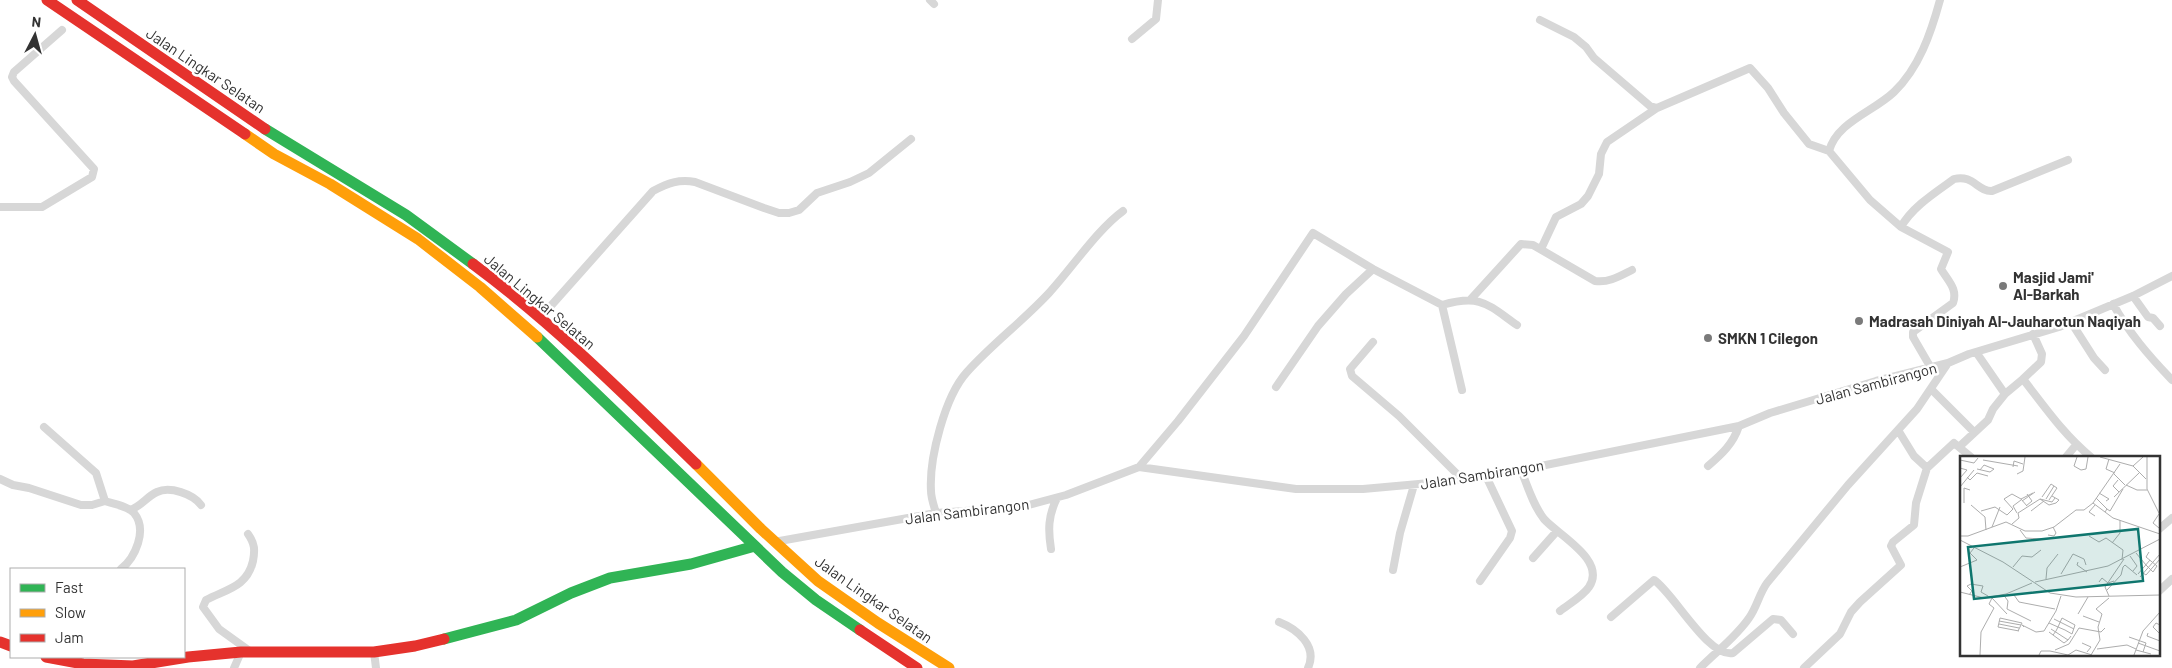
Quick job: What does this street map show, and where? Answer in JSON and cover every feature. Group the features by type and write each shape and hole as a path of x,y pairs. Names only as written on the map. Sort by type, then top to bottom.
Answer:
{"main road":[{"name":"Jalan Lingkar Selatan","path":"47,0 274,154 353,198 418,239 480,287 550,348 755,546 816,600 917,668"},
{"name":"Jalan Lingkar Selatan","path":"77,0 280,138 406,215 512,293 565,338 695,462 774,542 818,581 878,623 949,668"},
{"path":"681,474 695,462"},
{"path":"186,656 246,652 374,652 415,646 516,620 571,593 610,578 690,564 755,546"},
{"path":"51,658 83,664 133,666 175,658"}],"street":[{"path":"1132,39 1156,19 1158,0"},
{"path":"1829,151 1836,136 1893,93 1906,79 1932,33 1940,0"},
{"path":"1540,20 1574,38 1607,70 1650,106 1657,108"},
{"path":"0,207 47,205 92,177 94,173 94,169 14,82 12,77 14,72 62,30"},
{"path":"1541,250 1556,218 1581,204 1588,196 1599,174 1601,154 1607,142 1657,108 1750,68 1768,88 1784,113 1809,144 1829,151 1870,200 1901,227 1948,252 1941,269 1953,287 1956,296 1953,303 1913,332 1913,337 1931,368"},
{"path":"541,317 653,191 662,186 683,180 695,182 779,213 789,213 798,210 817,194 869,173 911,138"},
{"path":"1901,227 1905,219 1914,210 1954,179 1970,180 1986,191 1992,191 2068,160"},
{"path":"936,513 930,492 931,462 951,398 965,373 1030,313 1107,226 1123,211"},
{"path":"1139,467 1178,421 1244,336 1313,233 1373,269 1442,305 1472,299 1493,308 1517,325"},
{"path":"1472,299 1517,246 1526,244 1541,250 1595,281 1613,280 1632,270"},
{"path":"1276,387 1318,326 1346,294 1373,269"},
{"name":"Jalan Sambirangon","path":"774,542 936,513 1021,507 1057,498 1139,467 1296,489 1363,489 1414,485 1521,470 1739,426 1770,413 1948,363 1976,352 2071,322 2133,296 2172,276"},
{"path":"2133,296 2148,317 2153,318 2160,326"},
{"path":"2112,304 2125,327 2172,380"},
{"path":"1442,305 1462,390"},
{"path":"2071,322 2094,358 2105,370"},
{"path":"1960,446 1988,420 1992,411 2005,394 2041,362 2042,354 2033,334"},
{"path":"1373,342 1350,369 1352,376 1399,416 1462,479"},
{"path":"1976,352 2005,394"},
{"path":"1700,668 1718,649 1732,640 1751,616 1761,592 1783,563 1932,390 1948,363"},
{"path":"2023,379 2076,445 2090,456"},
{"path":"1932,390 1974,432"},
{"path":"1708,466 1725,452 1736,435 1739,426"},
{"path":"44,427 96,473 105,501"},
{"path":"1898,430 1914,456 1926,468"},
{"path":"1804,668 1840,634 1851,612 1860,602 1901,565 1891,546 1893,542 1914,525 1916,503 1926,468 1953,444 1960,446 1970,456"},
{"path":"2067,456 2076,445"},
{"path":"1521,470 1537,509 1556,531 1582,552 1589,562 1594,575 1589,588 1560,611"},
{"path":"1480,581 1510,538 1512,531 1486,476"},
{"path":"0,478 13,485 29,488 81,505 92,505 105,501 130,510 134,513 138,523 137,544 129,562 122,568"},
{"path":"1393,570 1400,533 1414,485"},
{"path":"130,510 143,504 155,493 164,490 190,495 201,504"},
{"path":"1052,549 1048,523 1057,498"},
{"path":"2160,528 2172,518"},
{"path":"1533,558 1556,531"},
{"path":"234,668 246,652 219,629 203,607 206,600 238,586 250,571 255,547 248,534"},
{"path":"2160,590 2172,579"},
{"path":"1611,617 1652,580 1656,580 1693,625 1724,653 1733,653 1773,619 1781,620 1794,634"},
{"path":"1279,622 1293,628 1311,650 1312,656 1308,668"},
{"path":"374,652 376,668"}],"traffic: fast":[{"path":"265,129 406,215 473,264"},
{"path":"537,337 782,572 816,600 860,630"},
{"path":"444,639 516,620 571,593 610,578 691,564 755,546"}],"traffic: slow":[{"path":"245,134 274,154 330,184 418,239 480,287 537,337"},
{"path":"696,464 761,529 818,581 878,623 949,668"}],"traffic: jam":[{"path":"47,0 245,134"},
{"path":"77,0 265,129"},
{"path":"473,264 560,335 696,464"},
{"path":"860,630 917,668"},
{"path":"185,657 241,652 374,652 415,646 444,639"},
{"path":"0,642 10,646"},
{"path":"51,658 83,664 133,666 182,658"}],"place":[{"name":"Masjid Jami' Al-Barkah","path":"2003,286"},
{"name":"Madrasah Diniyah Al-Jauharotun Naqiyah","path":"1859,321"},
{"name":"SMKN 1 Cilegon","path":"1708,338"}]}
